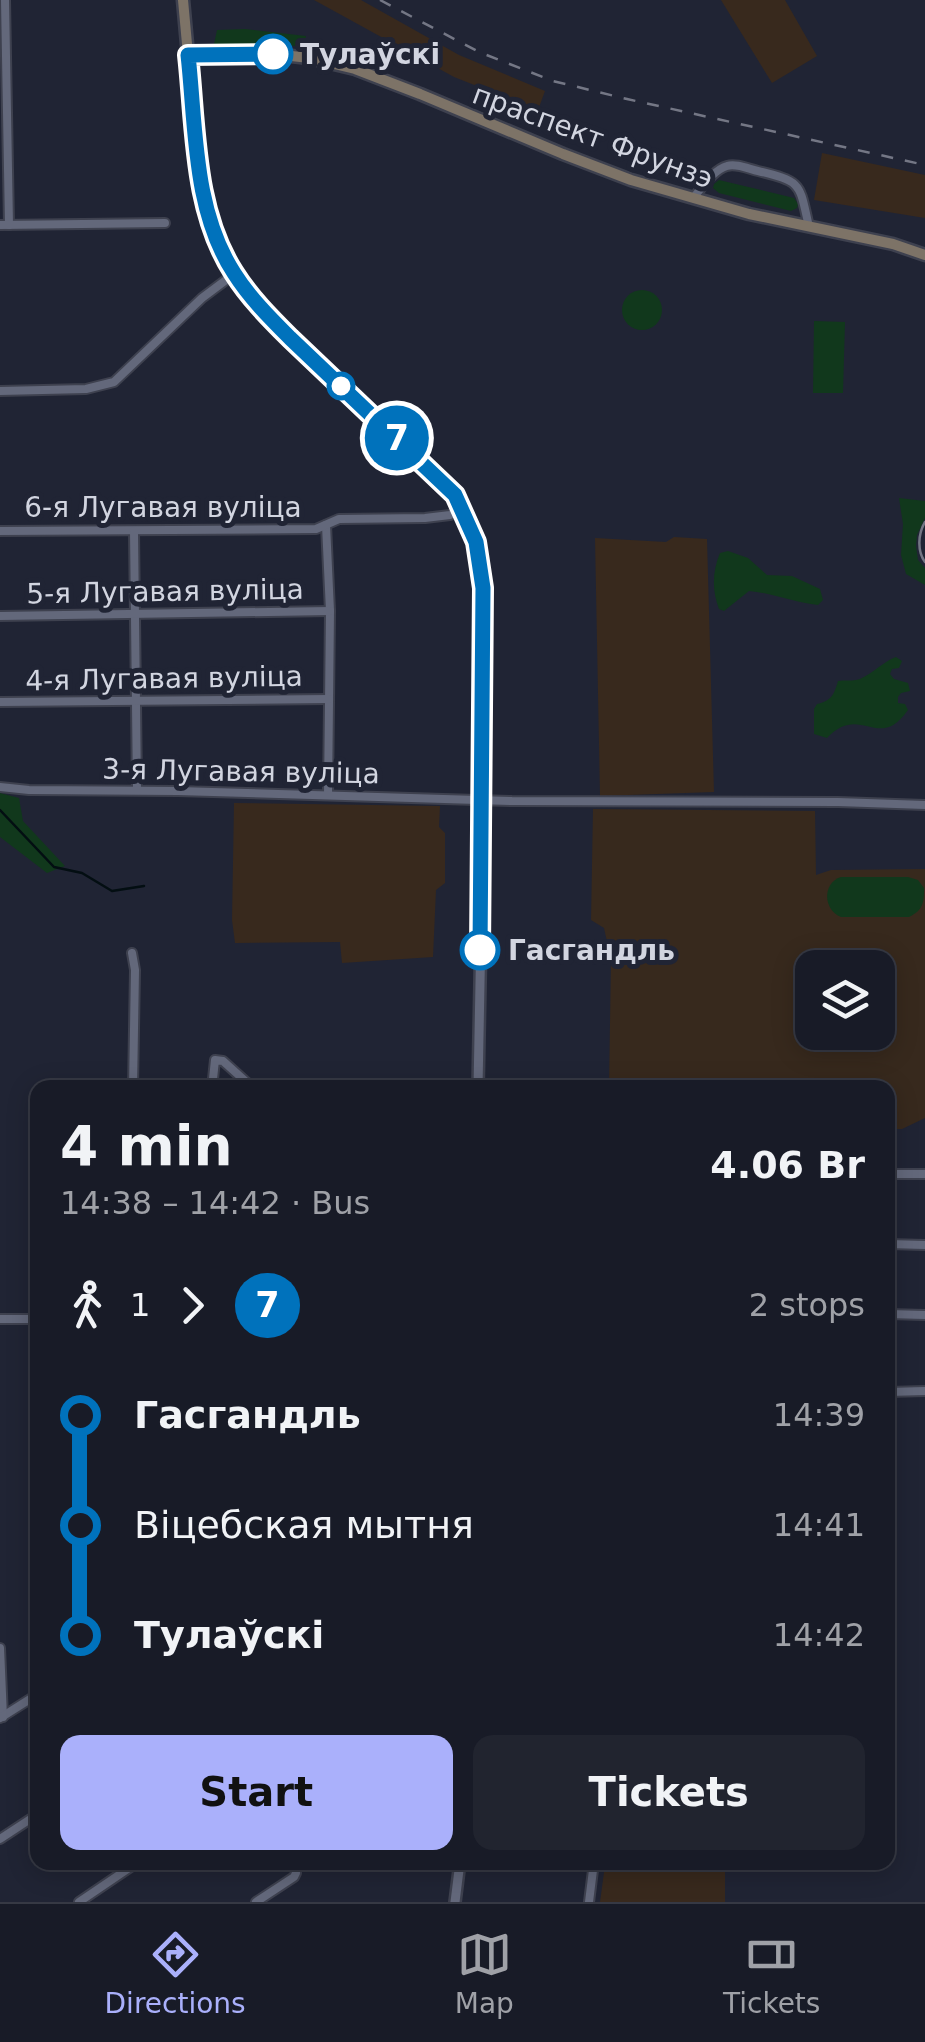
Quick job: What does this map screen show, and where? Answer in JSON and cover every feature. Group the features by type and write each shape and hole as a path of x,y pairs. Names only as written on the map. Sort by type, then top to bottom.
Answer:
{"main road":[{"path":"183,0 188,55"},
{"name":"праспект Фрунзэ","path":"188,55 274,54 355,69 562,154 693,199 893,244 925,256"}],"street":[{"path":"4,0 4,225 165,223"},
{"path":"188,55 203,190 217,241 234,274 278,326 441,480 462,507 476,542 482,577 478,1080"},
{"path":"693,199 714,174 727,166 790,179 802,193 810,228"},
{"path":"0,391 86,389 114,382 202,298 234,274"},
{"name":"6-я Лугавая вуліца","path":"0,531 316,529 339,519 441,516 462,507"},
{"path":"326,525 330,611 328,795"},
{"path":"134,531 137,790"},
{"name":"5-я Лугавая вуліца","path":"0,616 330,611"},
{"name":"4-я Лугавая вуліца","path":"0,702 329,698"},
{"name":"3-я Лугавая вуліца","path":"0,787 596,803 925,805"},
{"path":"132,954 133,1080"},
{"path":"213,1080 215,1060 222,1060 244,1080"},
{"path":"895,1174 925,1174"},
{"path":"895,1244 925,1245"},
{"path":"895,1314 925,1315"},
{"path":"0,1319 30,1318"},
{"path":"895,1392 925,1391"},
{"path":"0,1648 1,1718"},
{"path":"1,1718 30,1699"},
{"path":"0,1840 30,1819"},
{"path":"79,1902 126,1870"},
{"path":"256,1902 287,1883 295,1870"},
{"path":"455,1902 459,1870"},
{"path":"589,1902 593,1870"}],"shaded area":[{"path":"314,0 361,0 459,55 545,91 538,110 454,77"},
{"path":"721,0 785,0 817,56 772,83"},
{"path":"822,153 925,175 925,218 814,200"},
{"path":"674,537 707,539 714,792 600,796 595,538 666,542"},
{"path":"234,803 440,806 439,827 445,833 445,883 436,890 433,957 342,963 340,942 235,943"},
{"path":"593,809 815,811 816,875 831,870 925,869 925,1118 895,1129 895,1080 609,1080 611,960 604,928 591,920"},
{"path":"604,1870 725,1870 725,1902 600,1902"}],"green space":[{"path":"217,30 306,36 299,46 214,44"},
{"path":"719,180 794,198 797,208 791,211 719,193 713,188"},
{"path":"642,290 656,296 662,310 656,324 642,330 628,324 622,310 628,296"},
{"path":"814,321 845,322 843,393 813,393"},
{"path":"899,498 925,501 925,518 916,546 918,560 925,568 925,585 906,574 901,555 903,524"},
{"path":"728,551 748,558 767,575 792,576 820,589 823,600 818,605 749,591 724,611 719,609 714,574 720,553"},
{"path":"896,657 902,661 890,674 908,683 910,691 898,697 898,703 905,704 908,710 897,722 878,728 850,724 827,738 814,734 814,709 831,697 838,681 861,679"},
{"path":"0,793 19,798 23,821 65,866 47,873 0,837"},
{"path":"841,877 918,880 924,888 923,902 909,917 841,917 831,909 827,897 830,885"}],"waterway":[{"path":"0,810 54,867 82,873 112,891 144,886"}],"tram line":[{"path":"925,522 919,542 925,562"}],"railway":[{"path":"380,0 479,52 553,81 925,165"}],"bus line":[{"name":"7","path":"273,54 188,55 203,190 217,241 234,274 290,338 455,495 476,542 483,588 480,950"}],"place":[{"name":"Тулаўскі","path":"273,54"},
{"name":"Гасгандль","path":"480,950"}]}
